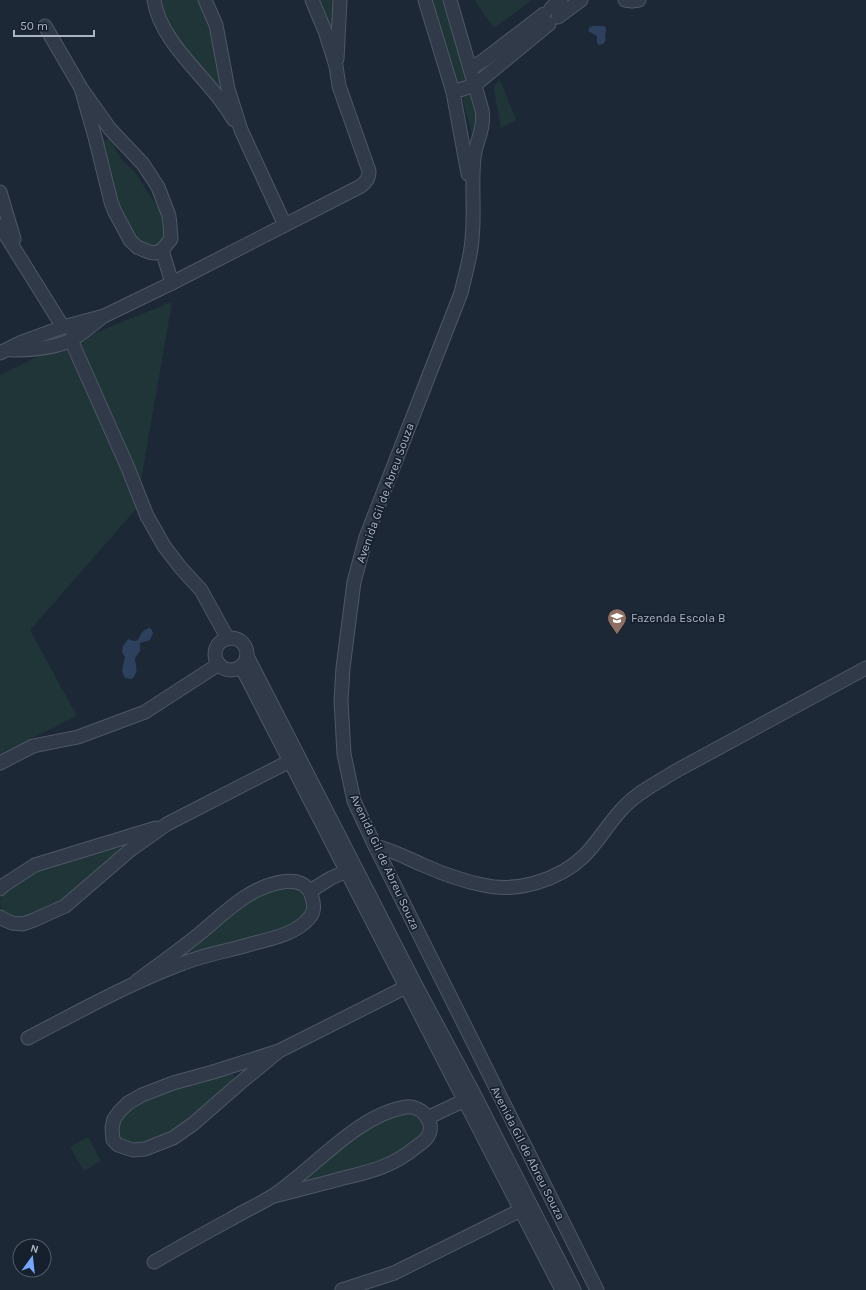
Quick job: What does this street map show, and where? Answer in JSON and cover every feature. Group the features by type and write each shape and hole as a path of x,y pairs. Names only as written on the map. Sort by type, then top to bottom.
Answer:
{"street":[{"path":"154,0 156,12 161,23 178,51 216,94 241,130"},
{"path":"205,0 216,25 228,89 241,130 285,225"},
{"path":"3,352 50,346 71,340 104,316 172,283 361,186 366,182 369,176 369,171 339,86 336,66 325,31 312,0"},
{"path":"336,66 340,0"},
{"name":"Avenida Gil de Abreu Souza","path":"425,0 454,92 472,199"},
{"name":"Avenida Gil de Abreu Souza","path":"450,0 470,69 477,83 483,122 475,153 472,199 472,238 469,262 460,293 366,537 354,582 343,668 341,701 344,754 354,801 375,846 596,1290"},
{"path":"470,69 551,15 581,0"},
{"path":"454,92 489,79 517,57 541,36 551,15"},
{"path":"45,26 80,88 110,129 143,164 158,187 169,216 171,229 171,239 162,250 155,253 149,252 137,247 130,240 111,202 95,136 80,88"},
{"path":"325,31 339,29"},
{"path":"216,94 228,89"},
{"path":"95,136 110,129"},
{"path":"0,197 18,254"},
{"path":"0,226 64,327"},
{"path":"162,250 172,283"},
{"path":"3,352 22,342 64,327 104,316"},
{"path":"64,327 59,332 61,337 71,340 128,468 147,516 157,535 180,567 178,575 199,601 225,640"},
{"path":"225,640 238,640 242,643 246,651 244,661 237,669 228,669 219,664 216,650 225,640"},
{"path":"244,661 290,761 562,1290"},
{"path":"244,661 474,1094 574,1290"},
{"path":"0,763 32,746 78,737 145,712 219,664"},
{"path":"375,846 393,851 438,871 485,886 515,886 542,881 575,864 624,807 647,788 866,668"},
{"path":"0,917 12,923 23,924 65,906 129,851 167,824 290,761"},
{"path":"0,889 35,865 167,824"},
{"path":"124,838 129,851"},
{"path":"310,891 331,878 347,871"},
{"path":"28,1038 137,981 182,963 268,940 296,929 312,916 314,903 310,891 302,883 292,881 280,882 258,890 245,897 137,981"},
{"path":"177,951 182,963"},
{"path":"279,1052 240,1083 193,1124 173,1138 144,1149 133,1150 118,1145 113,1140 112,1128 114,1119 128,1103 142,1095 173,1083 279,1052 406,987"},
{"path":"231,1067 240,1083"},
{"path":"427,1118 465,1100"},
{"path":"154,1262 271,1196 300,1183 382,1168 406,1156 426,1139 429,1133 430,1124 421,1109 408,1107 394,1110 380,1116 354,1131 300,1183"},
{"path":"344,1290 394,1273 521,1210"},
{"path":"373,1290 394,1273"}],"green space":[{"path":"159,0 197,0 207,20 214,42 222,86 221,89 219,90 186,55 162,13"},
{"path":"320,0 336,0 335,29 330,28"},
{"path":"431,0 442,0 466,78 465,82 457,85"},
{"path":"474,0 532,0 494,28"},
{"path":"500,80 516,120 501,128 494,90 495,85"},
{"path":"468,93 471,97 478,124 473,139 462,97 463,94"},
{"path":"110,139 122,160 135,172 160,211 165,230 163,243 155,250 141,246 114,205 103,142"},
{"path":"172,302 136,509 30,630 77,716 0,754 0,375 49,351"},
{"path":"119,847 122,850 63,902 32,914 15,918 5,916 1,910 0,901 3,893 38,869"},
{"path":"294,884 303,888 309,909 302,919 269,935 181,959 185,952 246,902 276,888"},
{"path":"230,1073 234,1075 231,1082 186,1123 175,1130 144,1143 133,1145 124,1142 119,1137 118,1129 122,1116 129,1109 165,1090"},
{"path":"407,1112 422,1120 422,1137 381,1164 303,1184 301,1181 358,1132 394,1114"},
{"path":"88,1137 101,1161 84,1171 70,1147"}],"water":[{"path":"604,26 606,28 606,40 603,44 599,45 597,43 597,36 588,31 590,27"},
{"path":"150,628 153,633 150,640 140,643 140,651 135,658 136,673 132,679 125,678 122,671 125,657 122,652 123,646 128,639 134,641 138,640 143,631"}],"place":[{"name":"Fazenda Escola B","path":"617,635"}]}
